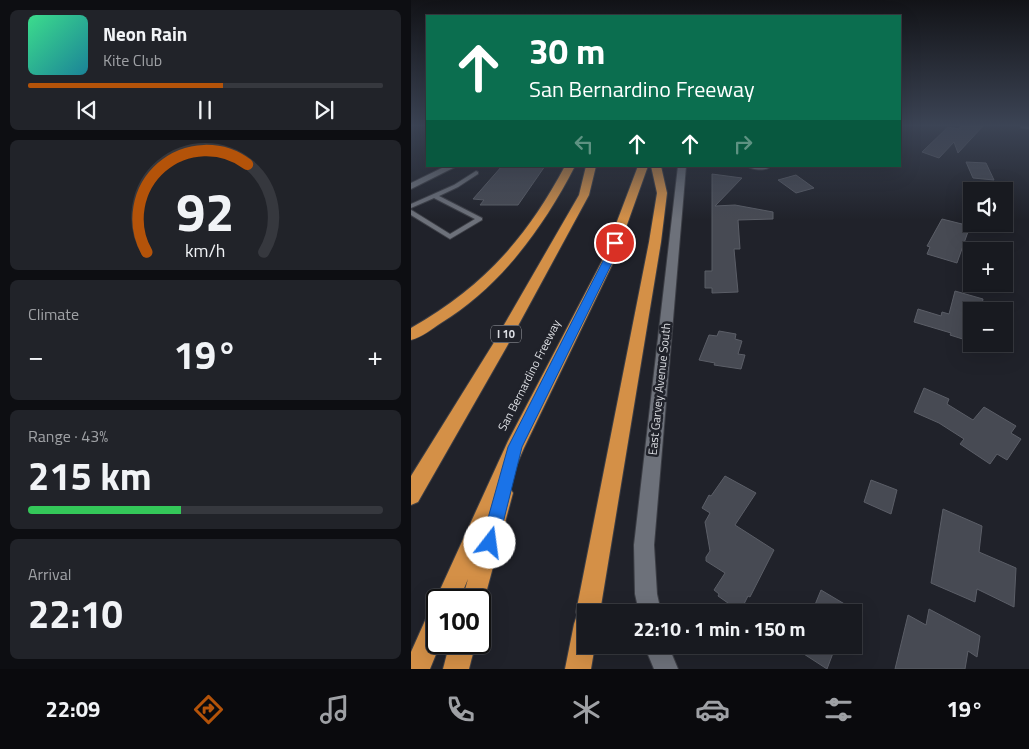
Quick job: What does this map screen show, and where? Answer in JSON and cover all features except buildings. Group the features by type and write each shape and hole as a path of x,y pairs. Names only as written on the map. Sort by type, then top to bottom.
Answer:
{"highway":[{"path":"411,335 461,304 482,287 512,254 555,195 569,167"},
{"name":"I 10","path":"411,495 498,348 583,196 591,167"},
{"name":"San Bernardino Freeway","path":"452,589 515,447 608,261 643,167"},
{"path":"589,604 655,242 662,193 656,167"},
{"path":"477,589 515,447"},
{"path":"417,669 426,648"},
{"path":"456,669 460,654"},
{"path":"578,669 581,654"}],"street":[{"path":"411,186 451,167"},
{"name":"East Garvey Avenue South","path":"648,604 646,594 644,544 682,167"},
{"path":"660,654 666,669"}],"lane":[{"path":"411,206 456,186 476,173"},
{"path":"411,212 450,237 480,219 434,196"}],"route":[{"path":"490,543 515,447 608,261 615,243"}]}
